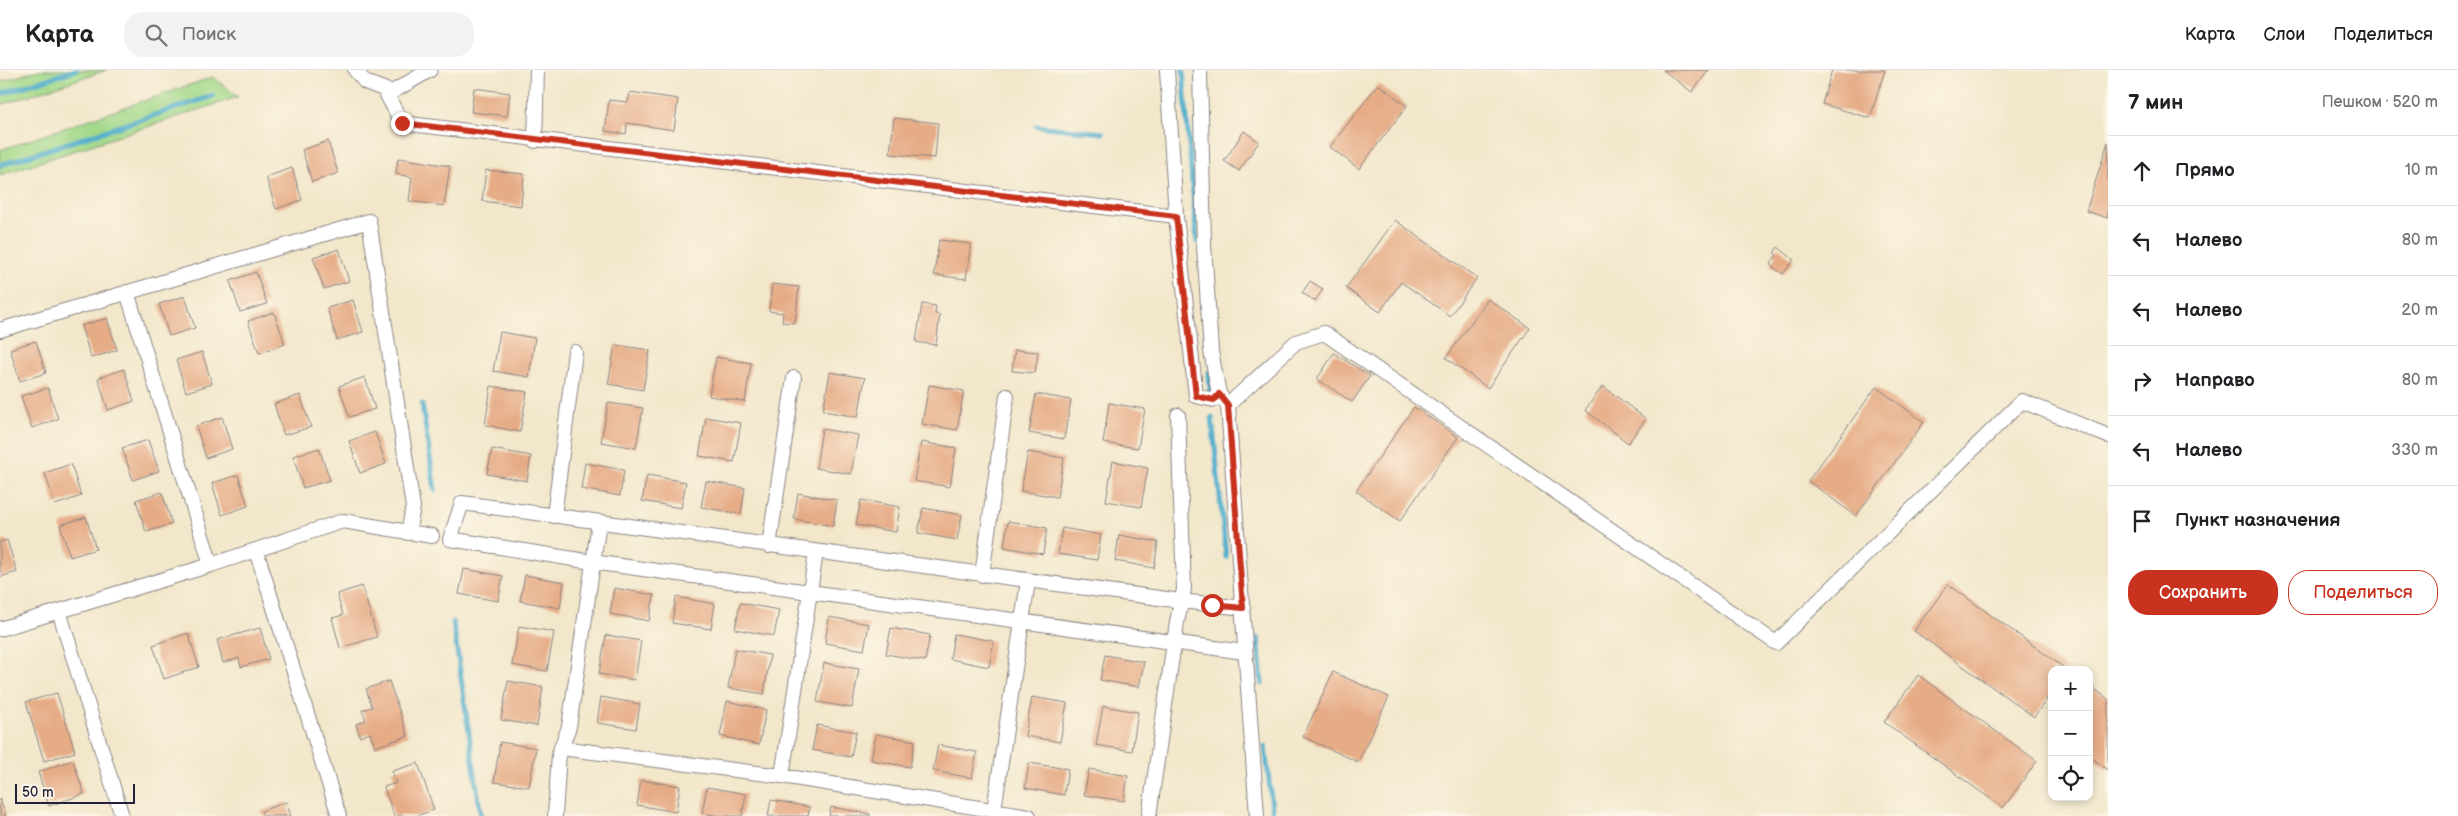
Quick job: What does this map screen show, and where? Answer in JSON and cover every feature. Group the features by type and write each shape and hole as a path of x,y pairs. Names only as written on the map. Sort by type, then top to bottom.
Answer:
{"street":[{"path":"355,70 365,82 391,92"},
{"path":"430,70 387,95 402,123 535,141 1176,216"},
{"path":"535,141 537,70"},
{"path":"1167,70 1176,216 1196,396 1214,400 1219,394"},
{"path":"1200,70 1204,245 1211,352 1219,394 1228,405 1257,816"},
{"path":"0,330 369,221 413,507 408,533"},
{"path":"127,292 211,565"},
{"path":"1228,405 1296,342 1324,333 1776,643 2022,401 2108,436"},
{"path":"554,516 575,352"},
{"path":"769,546 794,378"},
{"path":"982,575 1007,396"},
{"path":"1149,816 1174,641 1184,589 1178,415"},
{"path":"1243,608 1181,602 462,503 450,539 592,562 1244,652"},
{"path":"0,629 211,565 343,521 432,536"},
{"path":"555,816 561,748 569,727 599,522"},
{"path":"256,550 339,816"},
{"path":"782,776 816,552"},
{"path":"994,810 1028,581"},
{"path":"59,611 122,816"},
{"path":"561,748 782,776 1029,816"}],"green space":[{"path":"38,70 107,70 0,105 0,82"},
{"path":"213,77 238,97 0,175 0,150"}],"building":[{"path":"1663,70 1709,70 1692,92"},
{"path":"1832,70 1885,70 1870,118 1822,104"},
{"path":"1378,84 1407,106 1359,169 1330,147"},
{"path":"474,88 510,93 507,116 471,112"},
{"path":"630,92 678,99 674,130 627,123 626,134 605,131 609,100 628,102"},
{"path":"894,118 938,123 935,158 890,154"},
{"path":"1244,131 1259,142 1239,171 1224,161"},
{"path":"328,141 338,173 312,182 302,150"},
{"path":"2108,142 2108,218 2086,211"},
{"path":"398,158 450,166 444,206 409,201 412,177 396,174"},
{"path":"292,168 302,200 276,209 266,177"},
{"path":"486,170 524,174 521,206 482,201"},
{"path":"1395,220 1477,278 1450,316 1401,282 1380,312 1346,288"},
{"path":"939,240 971,244 966,279 934,275"},
{"path":"1778,247 1794,260 1783,274 1770,265 1777,255 1774,253"},
{"path":"339,249 349,281 324,289 313,257"},
{"path":"256,272 267,304 240,312 230,281"},
{"path":"1310,281 1323,289 1315,301 1302,293"},
{"path":"772,284 799,287 795,323 782,322 783,313 769,311"},
{"path":"185,296 195,328 169,336 159,304"},
{"path":"1488,299 1530,328 1488,388 1446,358"},
{"path":"353,300 363,332 337,340 327,308"},
{"path":"922,304 936,306 935,314 940,315 936,345 916,342"},
{"path":"274,312 285,344 259,353 248,321"},
{"path":"107,318 117,350 91,358 81,326"},
{"path":"500,332 535,338 529,377 493,371"},
{"path":"36,341 46,373 20,381 10,349"},
{"path":"615,345 650,350 643,390 608,384"},
{"path":"1015,350 1038,352 1035,373 1012,371"},
{"path":"202,352 212,384 186,392 176,360"},
{"path":"1334,353 1370,376 1352,402 1317,379"},
{"path":"716,357 751,363 745,402 709,396"},
{"path":"124,369 134,401 108,410 98,378"},
{"path":"830,372 865,378 858,417 823,411"},
{"path":"365,377 375,409 349,417 339,386"},
{"path":"929,385 964,391 957,430 922,424"},
{"path":"491,386 527,392 520,432 485,425"},
{"path":"1603,386 1646,419 1628,443 1585,410"},
{"path":"1876,387 1924,422 1856,516 1808,481"},
{"path":"48,388 58,419 32,428 21,396"},
{"path":"1036,394 1071,400 1064,439 1029,433"},
{"path":"300,395 311,427 284,435 274,404"},
{"path":"608,403 643,408 636,448 601,442"},
{"path":"1109,403 1145,409 1138,448 1103,443"},
{"path":"1414,407 1458,437 1400,521 1356,491"},
{"path":"222,417 232,449 206,458 196,426"},
{"path":"706,417 741,423 734,462 699,456"},
{"path":"822,429 858,435 851,474 816,468"},
{"path":"375,432 386,464 360,473 349,441"},
{"path":"148,440 159,471 133,480 122,448"},
{"path":"921,442 956,448 950,487 914,481"},
{"path":"319,448 330,480 303,488 293,456"},
{"path":"492,449 531,456 527,481 487,474"},
{"path":"1028,452 1064,458 1057,497 1021,491"},
{"path":"1113,461 1148,468 1141,507 1106,501"},
{"path":"585,463 624,470 620,496 581,489"},
{"path":"71,464 81,496 55,505 45,473"},
{"path":"238,475 248,506 222,515 212,483"},
{"path":"647,475 686,482 681,508 642,501"},
{"path":"706,481 745,488 741,514 701,507"},
{"path":"162,492 172,524 146,532 136,500"},
{"path":"798,493 837,500 833,526 794,519"},
{"path":"861,500 900,507 896,532 856,525"},
{"path":"923,508 962,515 957,540 918,533"},
{"path":"86,517 96,549 70,557 60,525"},
{"path":"1008,521 1047,528 1043,554 1004,547"},
{"path":"1062,528 1101,535 1097,560 1058,554"},
{"path":"1119,535 1158,542 1154,568 1115,561"},
{"path":"7,540 17,572 0,577 0,542"},
{"path":"464,569 503,576 498,601 459,594"},
{"path":"525,575 564,582 560,608 520,601"},
{"path":"1948,584 2061,666 2048,666 2048,698 2034,717 1914,631"},
{"path":"362,586 377,637 340,648 332,618 343,615 337,594"},
{"path":"614,588 654,595 649,621 610,614"},
{"path":"676,597 715,604 711,629 672,623"},
{"path":"740,603 779,610 774,636 735,629"},
{"path":"829,617 869,624 864,650 825,643"},
{"path":"519,626 554,632 547,671 512,665"},
{"path":"260,628 269,659 241,667 239,658 223,663 217,640"},
{"path":"891,628 930,635 925,661 886,654"},
{"path":"188,633 199,667 164,679 153,645"},
{"path":"954,634 994,641 989,667 950,659"},
{"path":"606,635 641,641 635,680 599,674"},
{"path":"735,649 770,655 764,694 728,688"},
{"path":"1105,655 1144,662 1139,687 1100,680"},
{"path":"824,663 859,669 852,708 817,702"},
{"path":"1333,672 1389,697 1358,762 1303,737"},
{"path":"1918,675 2037,761 2003,808 1884,722"},
{"path":"389,681 408,736 375,747 370,733 360,737 356,724 366,720 362,710 372,707 366,689"},
{"path":"508,681 543,687 537,726 501,720"},
{"path":"2093,688 2108,699 2108,770 2093,759"},
{"path":"57,693 75,752 44,761 26,702"},
{"path":"601,697 640,704 636,729 597,723"},
{"path":"1032,697 1067,703 1060,742 1025,736"},
{"path":"727,701 766,710 759,745 720,736"},
{"path":"1103,706 1138,712 1132,751 1096,745"},
{"path":"817,725 856,732 851,757 812,750"},
{"path":"876,734 915,741 910,767 871,760"},
{"path":"500,742 536,748 529,787 494,782"},
{"path":"938,745 977,752 972,778 933,771"},
{"path":"73,760 84,794 49,806 38,772"},
{"path":"418,763 434,810 416,816 394,816 384,787 396,783 392,771"},
{"path":"1029,763 1068,769 1064,795 1025,788"},
{"path":"1089,769 1128,776 1124,801 1084,795"},
{"path":"641,780 680,786 676,812 637,805"},
{"path":"707,787 746,794 742,816 720,816 702,813"},
{"path":"0,799 6,816 0,816"},
{"path":"771,800 810,807 808,816 768,816"},
{"path":"286,802 291,816 263,816 261,811"},
{"path":"831,807 870,814 870,816 829,816"}],"waterway":[{"path":"0,94 76,70"},
{"path":"1183,70 1197,242"},
{"path":"0,165 213,96"},
{"path":"1036,126 1103,133"},
{"path":"1209,372 1210,392"},
{"path":"422,404 435,490"},
{"path":"1212,417 1226,557"},
{"path":"453,622 481,816"},
{"path":"1258,638 1262,684"},
{"path":"1265,746 1273,816"}],"route":[{"path":"402,123 535,141 1176,216 1196,396 1214,400 1219,394 1228,405 1243,608 1212,605"}]}
